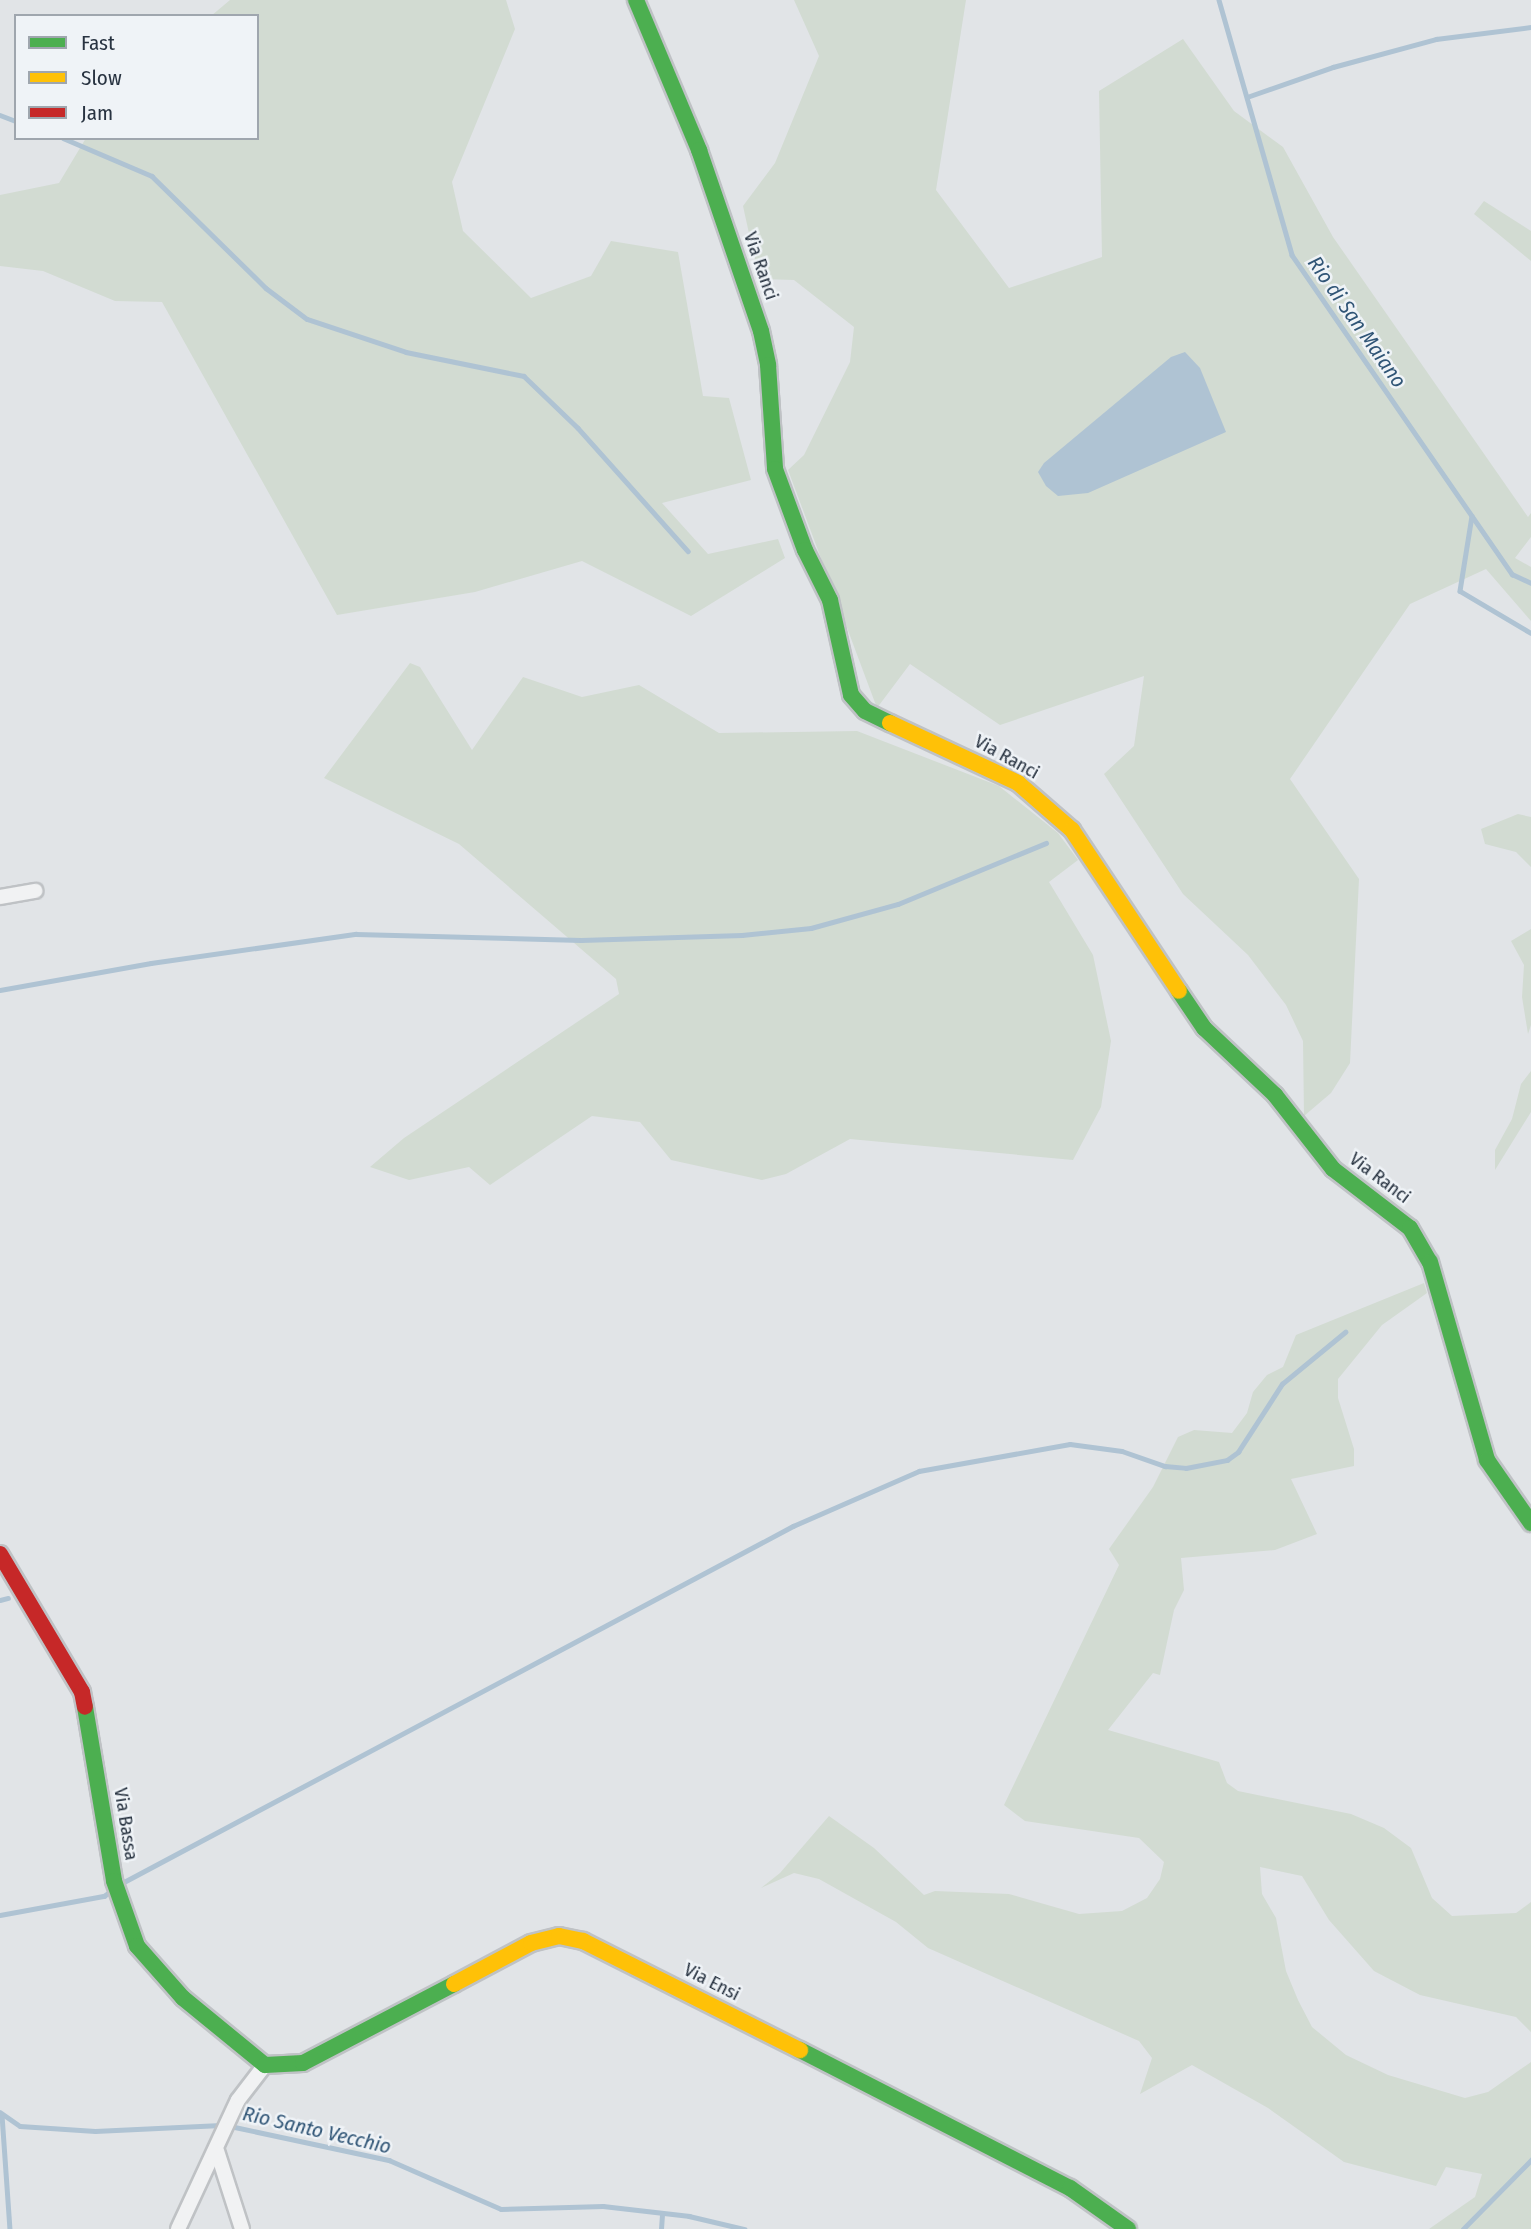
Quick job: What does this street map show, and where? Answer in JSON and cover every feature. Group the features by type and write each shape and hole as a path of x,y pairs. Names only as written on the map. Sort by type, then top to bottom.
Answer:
{"street":[{"name":"Via Ranci","path":"636,0 699,150 761,331 768,365 775,469 805,550 830,600 851,695 865,710 1018,783 1072,830 1204,1028 1275,1095 1333,1169 1410,1228 1430,1262 1487,1460 1531,1523"},
{"path":"0,897 35,891"},
{"name":"Via Bassa","path":"0,1554 82,1692 116,1887 137,1946 156,1973 265,2065"},
{"name":"Via Ensi","path":"265,2065 303,2063 530,1943 559,1936 604,1951 1070,2188 1128,2229"},
{"path":"178,2229 232,2114 265,2065"},
{"path":"219,2145 242,2229"}],"shaded area":[{"path":"230,0 506,0 515,29 452,182 463,231 531,298 591,276 611,241 678,252 703,396 729,398 751,480 662,503 708,554 778,539 785,558 691,616 582,561 475,592 337,615 162,302 115,301 43,271 0,266 0,195 59,183 85,140 259,140 259,14 213,14"},
{"path":"794,0 966,0 936,190 1009,288 1102,257 1099,91 1183,39 1234,111 1283,147 1333,237 1528,517 1531,513 1531,537 1515,558 1531,567 1531,621 1486,569 1410,604 1290,779 1359,879 1350,1063 1331,1093 1304,1116 1303,1041 1286,1005 1248,955 1183,894 1104,774 1134,746 1144,676 1000,725 910,664 877,708 788,470 804,455 850,362 854,327 794,280 759,279 743,206 775,163 819,56"},
{"path":"1484,201 1531,231 1531,261 1474,214"},
{"path":"410,663 420,667 472,750 523,677 582,697 639,685 719,733 857,731 999,786 1058,833 1078,860 1049,882 1093,955 1111,1041 1101,1107 1073,1160 850,1139 786,1174 762,1180 671,1160 640,1122 592,1116 490,1185 469,1167 409,1180 370,1167 404,1138 619,994 616,979 459,844 324,778"},
{"path":"1518,814 1531,817 1531,867 1516,852 1485,844 1481,829"},
{"path":"1531,929 1531,1025 1528,1034 1522,997 1524,965 1511,941"},
{"path":"1531,1071 1531,1112 1495,1170 1495,1150 1512,1119 1521,1084"},
{"path":"1424,1283 1427,1293 1382,1325 1338,1379 1338,1398 1354,1449 1354,1466 1291,1479 1317,1534 1275,1550 1181,1558 1184,1590 1174,1610 1160,1675 1153,1673 1108,1730 1219,1762 1227,1783 1238,1791 1351,1814 1384,1828 1411,1848 1432,1898 1452,1916 1516,1913 1531,1902 1531,2032 1516,2017 1420,1995 1374,1971 1329,1920 1302,1876 1260,1867 1262,1894 1276,1918 1286,1971 1298,2000 1312,2027 1346,2055 1388,2075 1465,2098 1488,2092 1531,2062 1531,2229 1429,2229 1475,2197 1482,2174 1446,2167 1436,2186 1344,2162 1268,2108 1192,2065 1140,2094 1152,2058 1139,2041 928,1948 896,1922 819,1879 794,1873 761,1888 780,1873 829,1816 874,1848 924,1895 935,1891 1009,1894 1079,1914 1122,1911 1147,1898 1160,1879 1164,1862 1139,1838 1025,1821 1004,1805 1119,1565 1109,1549 1153,1487 1178,1437 1194,1430 1232,1433 1247,1413 1253,1392 1267,1375 1283,1367 1296,1335"}],"water":[{"path":"1185,352 1200,368 1226,432 1088,493 1058,496 1046,486 1038,472 1044,463 1171,357"}],"waterway":[{"name":"Rio di San Maiano","path":"1219,0 1292,255 1512,574 1531,583"},
{"path":"1247,97 1333,67 1436,39 1531,27"},
{"path":"0,115 14,120"},
{"path":"68,140 152,176 266,288 307,319 406,352 524,376 578,428 688,551"},
{"path":"1472,516 1460,591 1531,633"},
{"path":"0,990 151,963 356,934 581,940 742,935 811,928 898,904 1046,843"},
{"path":"122,1883 793,1526 919,1471 1070,1444 1122,1451 1165,1466 1186,1468 1227,1460 1238,1452 1282,1384 1345,1332"},
{"path":"0,1600 8,1598"},
{"path":"0,1915 104,1896 112,1890"},
{"name":"Rio Santo Vecchio","path":"0,2112 20,2126 95,2131 221,2125"},
{"path":"2,2115 10,2229"},
{"name":"Rio Santo Vecchio","path":"230,2126 389,2160 501,2209 603,2206 689,2216 744,2229"},
{"path":"1463,2229 1531,2160"},
{"path":"661,2229 662,2214"}],"traffic: fast":[{"path":"636,0 699,150 761,331 768,365 775,469 805,550 830,600 851,695 865,711 890,723"},
{"path":"1179,991 1204,1028 1275,1095 1333,1169 1410,1228 1430,1262 1487,1460 1531,1523"},
{"path":"85,1707 114,1881 137,1946 183,1998 265,2065 303,2063 454,1984"},
{"path":"800,2050 1070,2188 1128,2229"}],"traffic: slow":[{"path":"890,723 1018,783 1072,830 1179,991"},
{"path":"454,1984 531,1943 559,1936 583,1941 800,2050"}],"traffic: jam":[{"path":"0,1554 82,1692 85,1707"}]}
